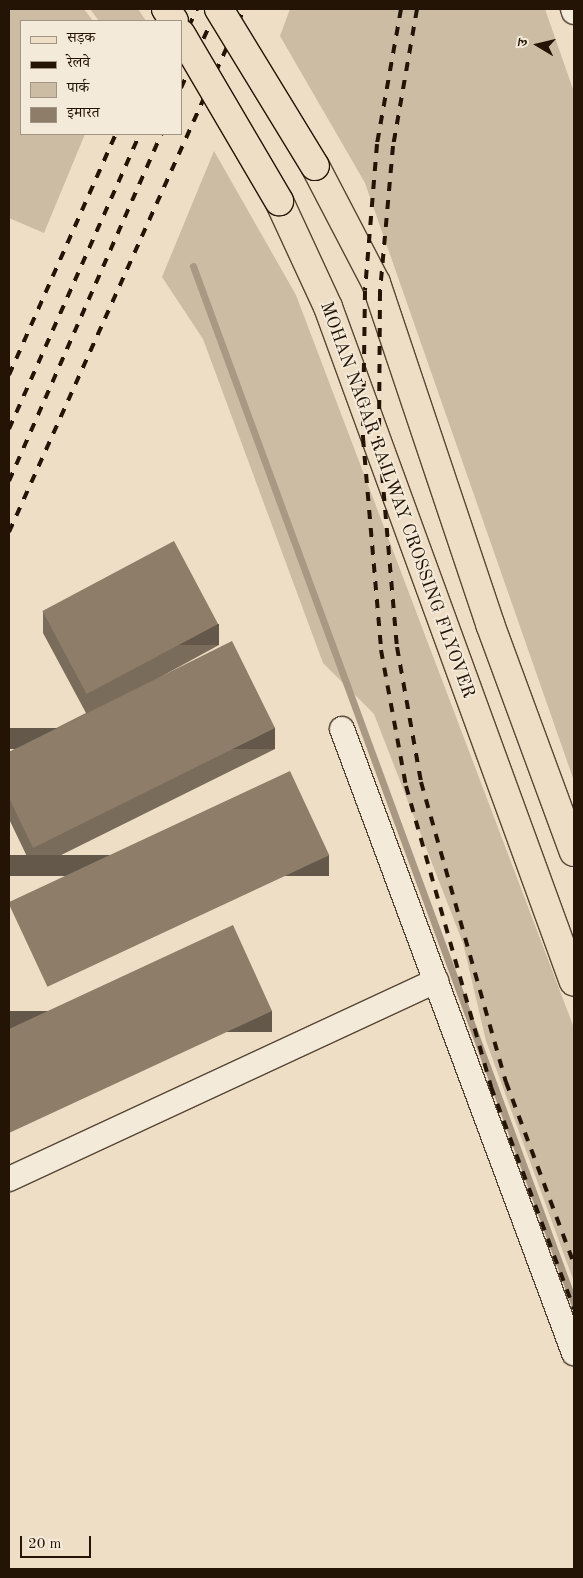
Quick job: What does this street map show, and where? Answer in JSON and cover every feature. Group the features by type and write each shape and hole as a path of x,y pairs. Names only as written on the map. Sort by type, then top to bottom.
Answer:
{"main road":[{"path":"166,9 173,20"},
{"path":"219,9 315,166 376,283 490,624 574,852"},
{"name":"MOHAN NAGAR RAILWAY CROSSING FLYOVER","path":"182,36 279,201 328,307 574,982"}],"street":[{"path":"342,729 574,1353"},
{"path":"9,1179 436,981"}],"green space":[{"path":"9,9 84,9 92,20 20,20 20,135 85,135 44,233 9,218"},
{"path":"90,9 138,9 145,20 98,20"},
{"path":"290,9 545,9 574,92 574,781 365,183 280,36"},
{"path":"214,151 296,295 574,1028 574,1282 486,1041 463,943 374,714 323,663 203,339 162,277"}],"building":[{"path":"174,541 218,624 87,694 42,611"},
{"path":"232,641 275,728 33,848 9,798 9,752"},
{"path":"290,771 329,855 47,987 9,902"},
{"path":"233,925 272,1011 9,1133 9,1029"}],"waterway":[{"path":"193,266 574,1303"}],"railway":[{"path":"168,20 173,9"},
{"path":"182,41 197,9"},
{"path":"182,86 217,9"},
{"path":"9,532 244,9"},
{"path":"401,9 377,144 365,291 363,438 381,650 406,786 491,1087 574,1309"},
{"path":"417,9 393,146 380,292 379,438 397,647 421,782 506,1082 574,1264"},
{"path":"9,375 116,135"},
{"path":"9,429 140,135"},
{"path":"9,481 161,135"}]}
